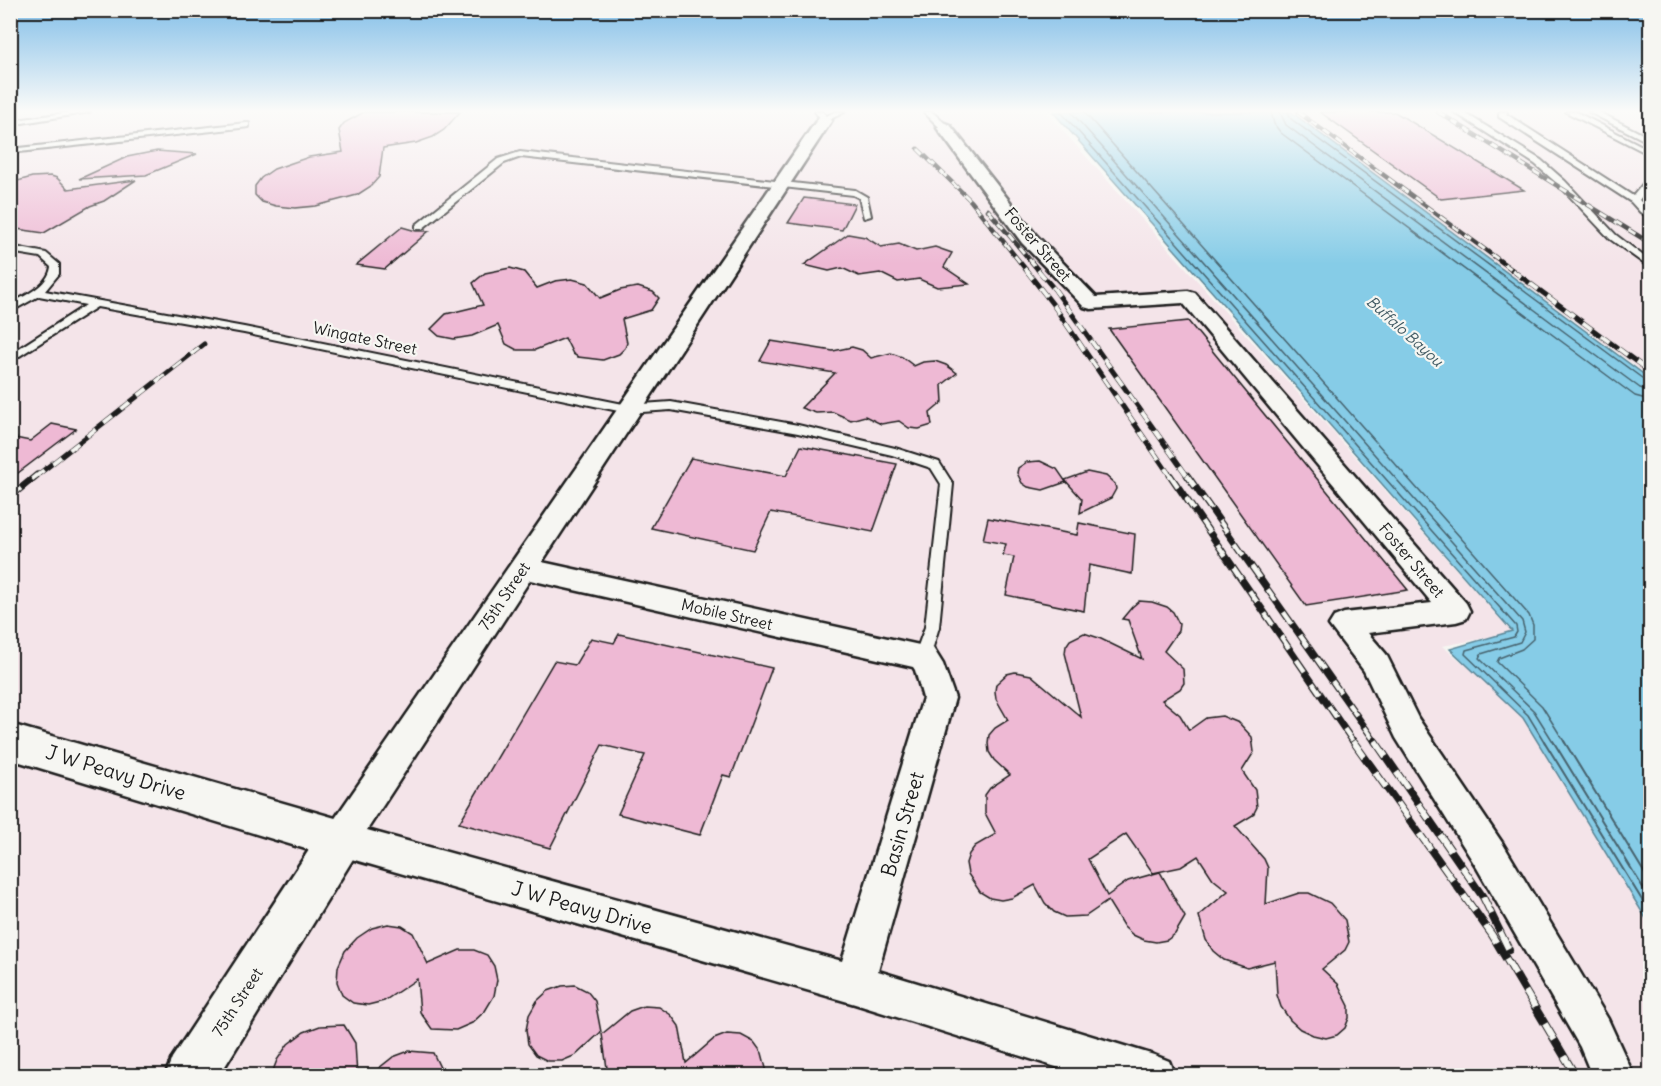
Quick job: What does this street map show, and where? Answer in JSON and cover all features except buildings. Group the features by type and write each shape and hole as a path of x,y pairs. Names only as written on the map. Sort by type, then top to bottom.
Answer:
{"street":[{"name":"75th Street","path":"190,1076 341,839 795,163"},
{"name":"Foster Street","path":"970,163 1029,238 1091,303 1188,297 1456,611 1344,625 1375,663 1407,728 1490,856 1594,1033 1613,1076"},
{"name":"Mobile Street","path":"522,568 925,661"},
{"name":"Basin Street","path":"855,984 939,698 925,661"},
{"name":"J W Peavy Drive","path":"10,741 341,839 855,984 1154,1076"}],"lane":[{"path":"419,227 499,163"},
{"path":"598,163 860,194 866,202 867,216"},
{"path":"1539,163 1613,237 1650,264"},
{"path":"1576,163 1634,200 1650,215"},
{"path":"1634,200 1650,181"},
{"path":"10,249 44,255 56,266 56,273 37,293 10,309"},
{"name":"Wingate Street","path":"37,293 244,330 628,409 671,406 798,429 895,452 936,465 947,484 933,627 925,661"},
{"path":"10,359 94,304"}],"shaded area":[{"path":"10,163 1091,163 1513,633 1442,646 1528,715 1650,922 1650,1075 11,1075"},
{"path":"1360,163 1650,163 1650,377"}],"water":[{"name":"Buffalo Bayou","path":"1098,163 1359,163 1650,379 1650,925 1523,718 1450,649 1512,631"}],"railway":[{"path":"932,163 971,201 1027,271"},
{"path":"1367,163 1514,271"},
{"path":"1520,163 1650,243"},
{"path":"988,210 1039,271"},
{"path":"1026,270 1054,306 1171,477"},
{"path":"1038,270 1055,290 1188,477"},
{"path":"1512,270 1650,372"},
{"path":"35,477 204,344"},
{"path":"10,497 37,475"},
{"path":"1170,475 1354,743"},
{"path":"1187,475 1376,743"},
{"path":"1353,741 1492,935 1576,1076"},
{"path":"1375,741 1483,897 1509,950"}]}
